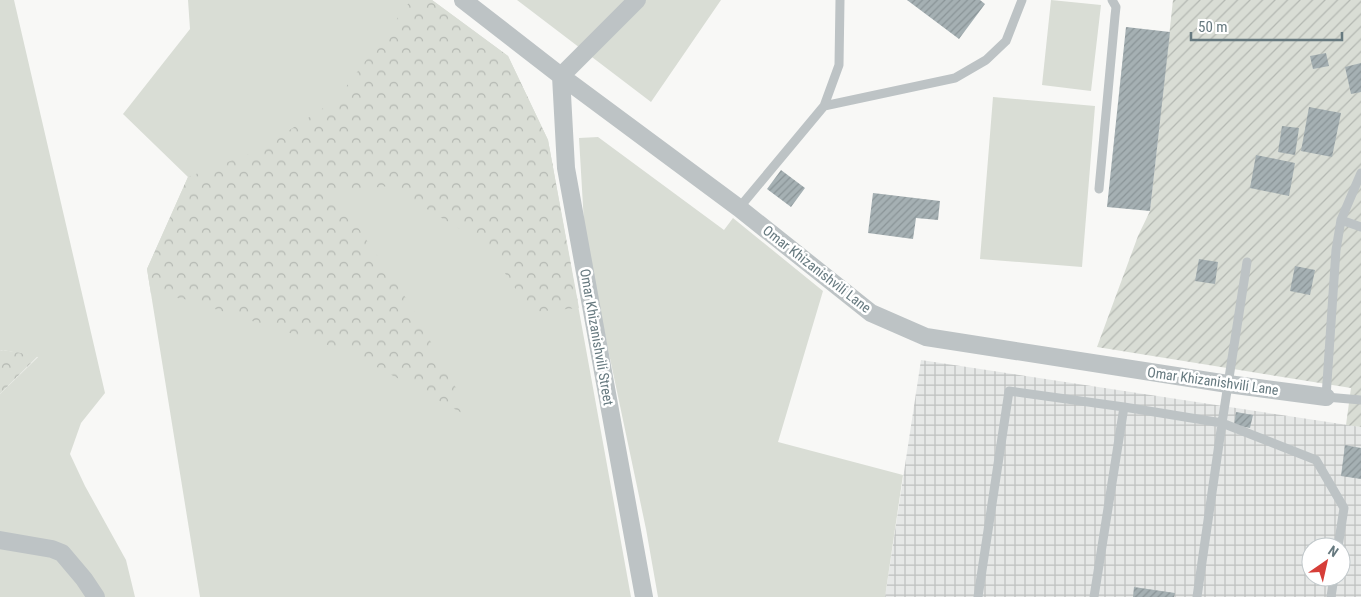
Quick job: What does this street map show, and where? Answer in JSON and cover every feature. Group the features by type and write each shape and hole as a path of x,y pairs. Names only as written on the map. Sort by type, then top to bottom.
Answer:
{"street":[{"name":"Omar Khizanishvili Lane","path":"463,0 561,76 739,208 871,313 926,337 1228,384 1326,397"},
{"path":"561,76 637,0"},
{"name":"Omar Khizanishvili Street","path":"561,76 566,168 644,597"},
{"path":"0,540 52,549 62,553 84,579 96,597"}],"lane":[{"path":"739,208 824,106 839,65 840,0"},
{"path":"824,106 955,78 986,60 1006,41 1022,0"},
{"path":"1099,189 1116,7 1112,0"},
{"path":"1361,173 1341,220 1336,250 1326,397 1361,400"},
{"path":"1341,220 1361,227"},
{"path":"1197,597 1248,262"},
{"path":"978,597 1009,391 1222,423 1316,460 1344,508 1340,537"},
{"path":"1094,597 1124,408"}],"shaded area":[{"path":"921,360 1361,427 1361,597 885,597"}],"green space":[{"path":"0,0 14,0 105,393 81,423 70,454 85,486 126,560 135,597 0,597 0,394 38,357 0,351"},
{"path":"188,0 432,0 508,56 548,140 631,597 200,597 147,269 188,177 123,114 190,29"},
{"path":"411,0 432,0 508,56 548,140 579,308 531,312 486,245 389,186 334,192 410,304 473,419 349,352 184,299 151,294 147,269 188,177 259,150 337,99"},
{"path":"517,0 721,0 651,102"},
{"path":"1051,0 1101,5 1091,91 1042,85"},
{"path":"1173,0 1361,0 1361,427 1346,425 1351,388 1097,347 1138,236 1150,211"},
{"path":"993,97 1095,106 1082,267 980,259"},
{"path":"598,137 724,230 733,218 823,291 778,442 903,475 885,597 658,597 646,529 585,240 579,138"},
{"path":"0,351 38,356 0,394"}],"building":[{"path":"907,0 980,0 985,4 959,39"},
{"path":"1126,27 1170,32 1150,211 1107,207"},
{"path":"1326,53 1329,66 1313,69 1310,56"},
{"path":"1361,63 1361,92 1351,94 1345,67"},
{"path":"1309,107 1341,113 1332,157 1301,151"},
{"path":"1282,126 1299,128 1295,155 1278,152"},
{"path":"1256,155 1295,163 1289,196 1250,188"},
{"path":"781,170 805,188 791,207 767,189"},
{"path":"873,193 940,201 938,220 916,218 913,239 868,233"},
{"path":"1199,259 1218,262 1215,284 1195,281"},
{"path":"1295,266 1315,270 1310,295 1290,291"},
{"path":"1236,412 1253,415 1250,428 1234,425"},
{"path":"1345,445 1361,448 1361,479 1341,476"},
{"path":"1134,587 1175,593 1174,597 1133,597"}]}
